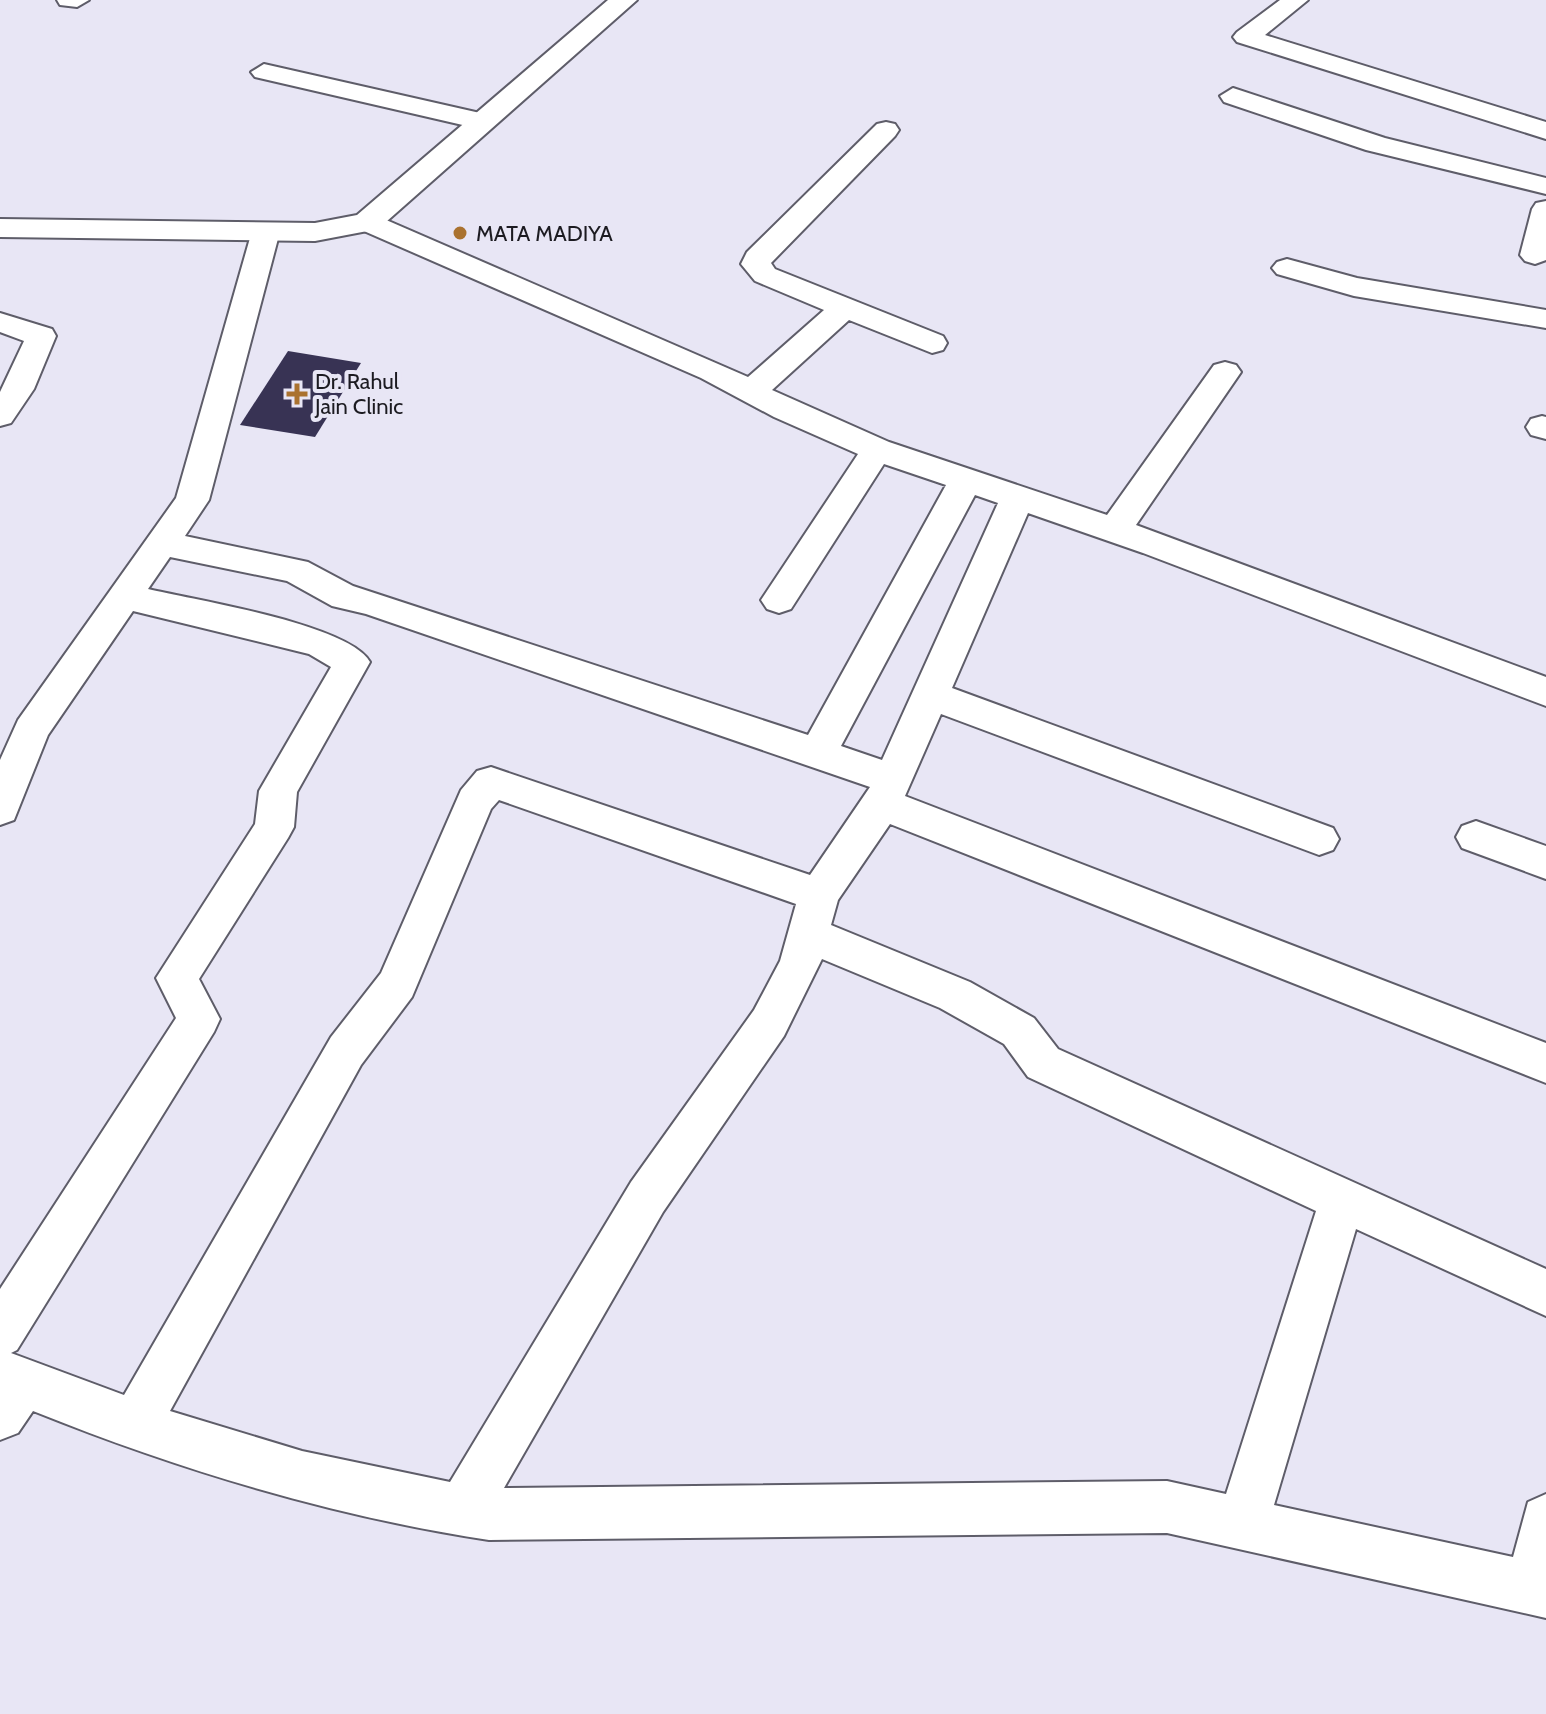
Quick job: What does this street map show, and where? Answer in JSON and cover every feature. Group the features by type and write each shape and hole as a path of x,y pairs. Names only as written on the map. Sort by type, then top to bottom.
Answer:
{"street":[{"path":"69,0 77,0"},
{"path":"0,228 315,232 367,222 480,121 624,0"},
{"path":"1296,0 1246,37 1546,186"},
{"path":"264,72 480,121"},
{"path":"1233,96 1418,124 1546,131"},
{"path":"886,130 762,252 756,264 765,275 932,343"},
{"path":"1535,255 1546,209"},
{"path":"367,222 697,365 877,450 1115,530 1546,692"},
{"path":"0,809 31,730 192,500 266,231"},
{"path":"1287,268 1354,287 1546,319"},
{"path":"750,392 846,307"},
{"path":"0,322 41,336 18,389 0,416"},
{"path":"1115,530 1225,372"},
{"path":"779,600 877,450"},
{"path":"818,753 966,480"},
{"path":"462,1511 647,1197 769,1023 800,963 813,915 888,791 1018,497"},
{"path":"161,543 296,571 344,597 370,602 818,753 888,791 1546,1063"},
{"path":"0,1333 199,1019 177,978 274,827 278,791 352,662 320,643 125,596"},
{"path":"930,695 1319,839"},
{"path":"134,1426 346,1051 397,984 475,801 491,782 813,915 1019,1031 1043,1063 1546,1293"},
{"path":"1476,837 1546,863"},
{"path":"1242,1524 1342,1200"},
{"path":"8,1390 134,1426 172,1441 397,1502 489,1514 1167,1507 1540,1590 1546,1520"}],"building":[{"path":"288,351 361,363 315,437 240,425"}],"place":[{"name":"MATA MADIYA","path":"460,233"},
{"name":"Dr. Rahul Jain Clinic","path":"297,394"}]}
